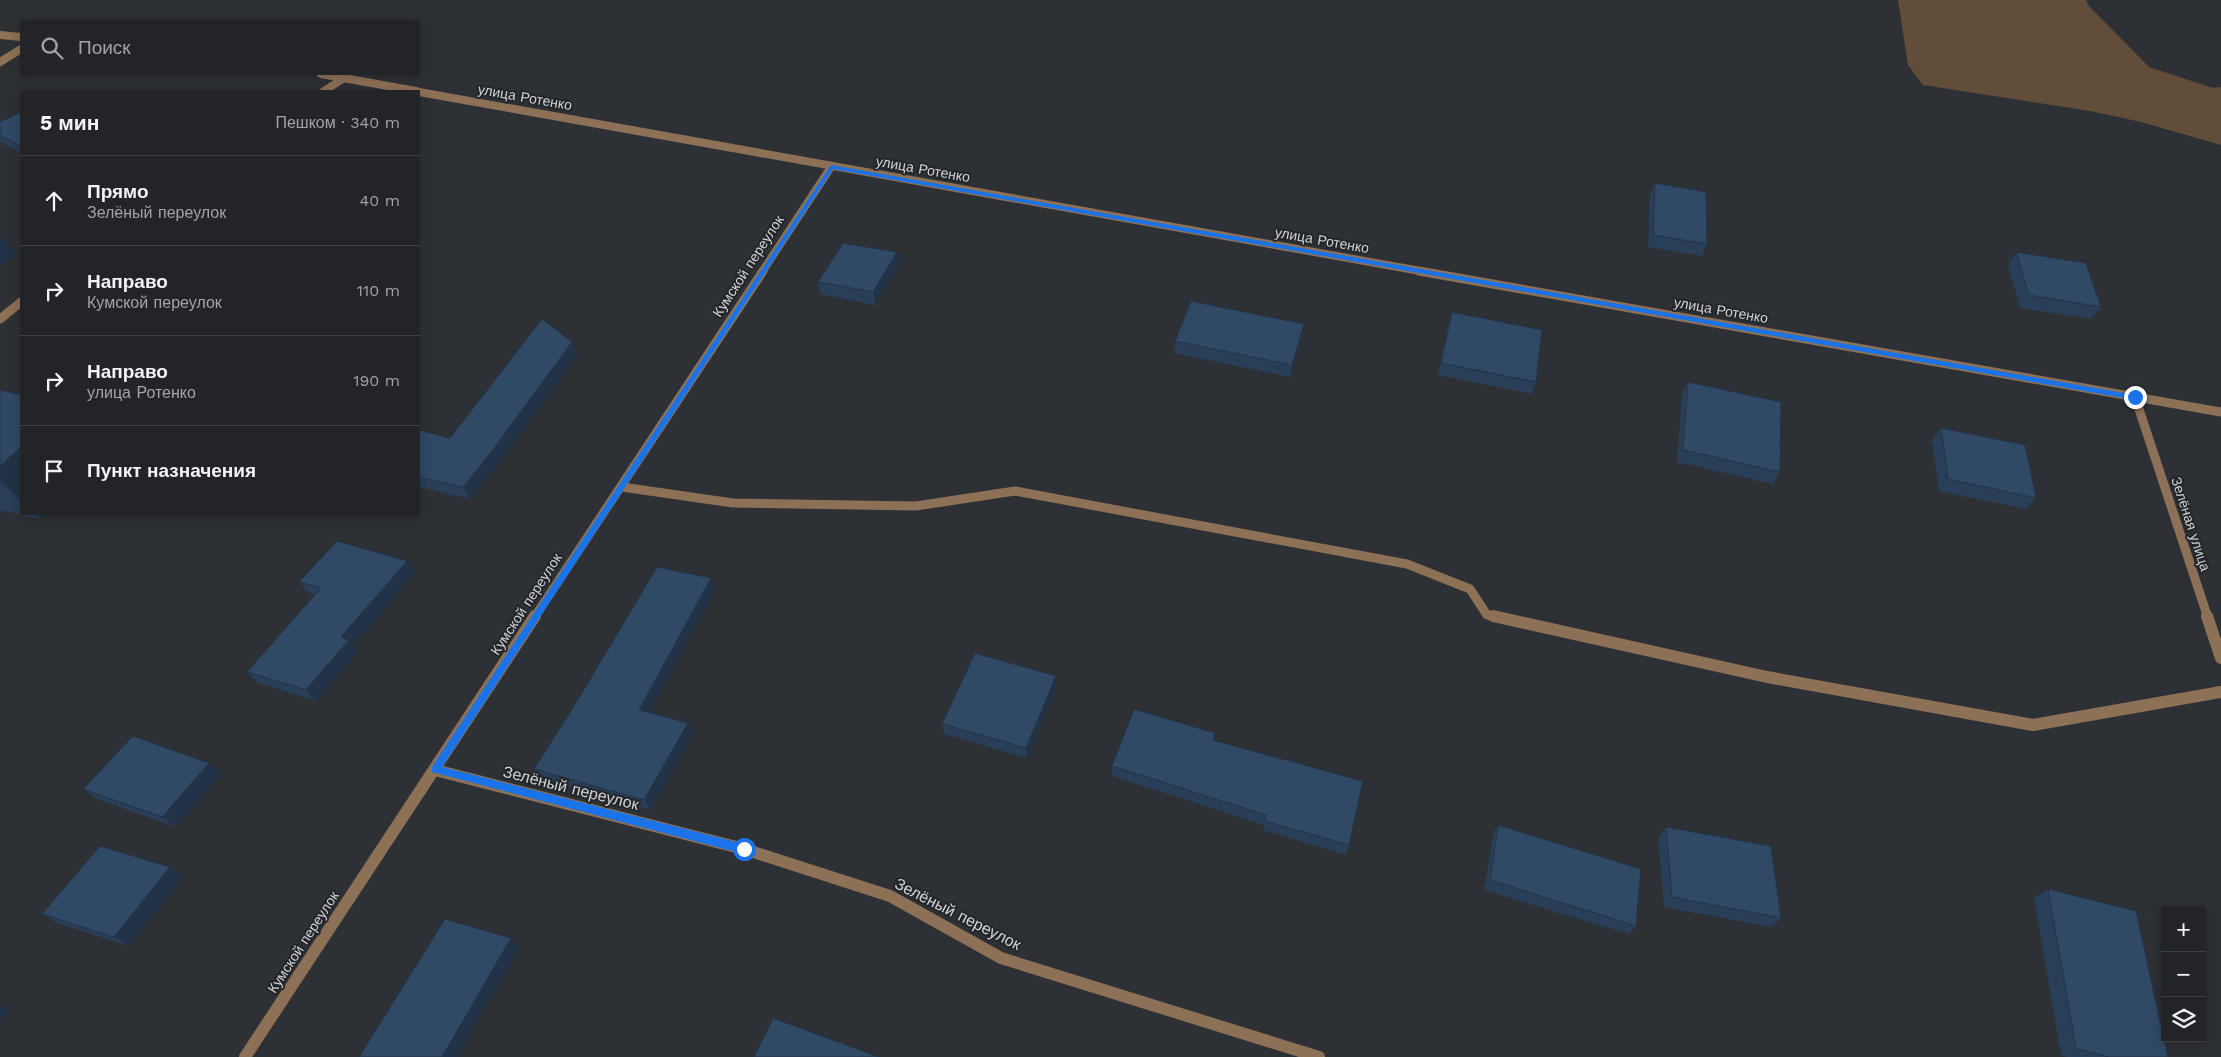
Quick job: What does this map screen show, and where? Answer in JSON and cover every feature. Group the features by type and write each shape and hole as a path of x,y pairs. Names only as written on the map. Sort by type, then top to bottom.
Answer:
{"street":[{"path":"0,35 20,37"},
{"path":"0,62 20,50"},
{"name":"улица Ротенко","path":"327,75 407,90"},
{"path":"326,90 344,78"},
{"name":"улица Ротенко","path":"420,93 831,167 2221,412"},
{"name":"Кумской переулок","path":"245,1057 831,167"},
{"path":"0,319 20,303"},
{"name":"Зелёная улица","path":"2135,397 2221,658"},
{"path":"622,487 733,503 916,506 1015,491 1407,564 1470,589 1486,615 1767,677 2033,725 2221,692"},
{"name":"Зелёный переулок","path":"435,770 744,849 890,896 1001,958 1320,1057"}],"shaded area":[{"path":"1898,0 2086,0 2089,6 2149,67 2213,88 2221,87 2221,145 2141,122 2090,111 1923,85 1908,65"}],"building":[{"path":"20,112 20,145 0,135 0,122"},
{"path":"1655,183 1706,192 1707,244 1653,235"},
{"path":"843,243 897,252 873,292 818,282"},
{"path":"2016,252 2086,263 2101,307 2029,295"},
{"path":"1191,301 1304,324 1292,365 1175,341"},
{"path":"1452,312 1542,330 1536,382 1441,363"},
{"path":"542,319 572,342 492,451 463,487 420,477 420,430 450,438"},
{"path":"1688,382 1781,402 1780,472 1683,450"},
{"path":"0,390 20,395 20,448 0,466"},
{"path":"1941,428 2025,445 2036,498 1948,479"},
{"path":"337,541 407,561 341,637 349,640 306,690 247,672 321,588 299,582"},
{"path":"657,567 711,578 639,710 688,723 644,800 534,769 579,698"},
{"path":"975,653 1056,676 1026,748 942,724"},
{"path":"1134,709 1215,733 1213,740 1363,781 1349,845 1265,821 1266,815 1112,766"},
{"path":"133,736 209,763 162,817 83,789"},
{"path":"1498,825 1641,869 1636,926 1490,880"},
{"path":"1666,827 1771,846 1781,918 1672,897"},
{"path":"100,846 170,867 114,937 42,914"},
{"path":"2048,889 2136,911 2161,1025 2161,1042 2165,1042 2168,1057 2109,1057 2076,1048"},
{"path":"445,919 511,938 442,1057 359,1057"},
{"path":"773,1018 879,1057 754,1057"}],"route":[{"path":"744,849 435,770 831,167 2135,397"}]}
